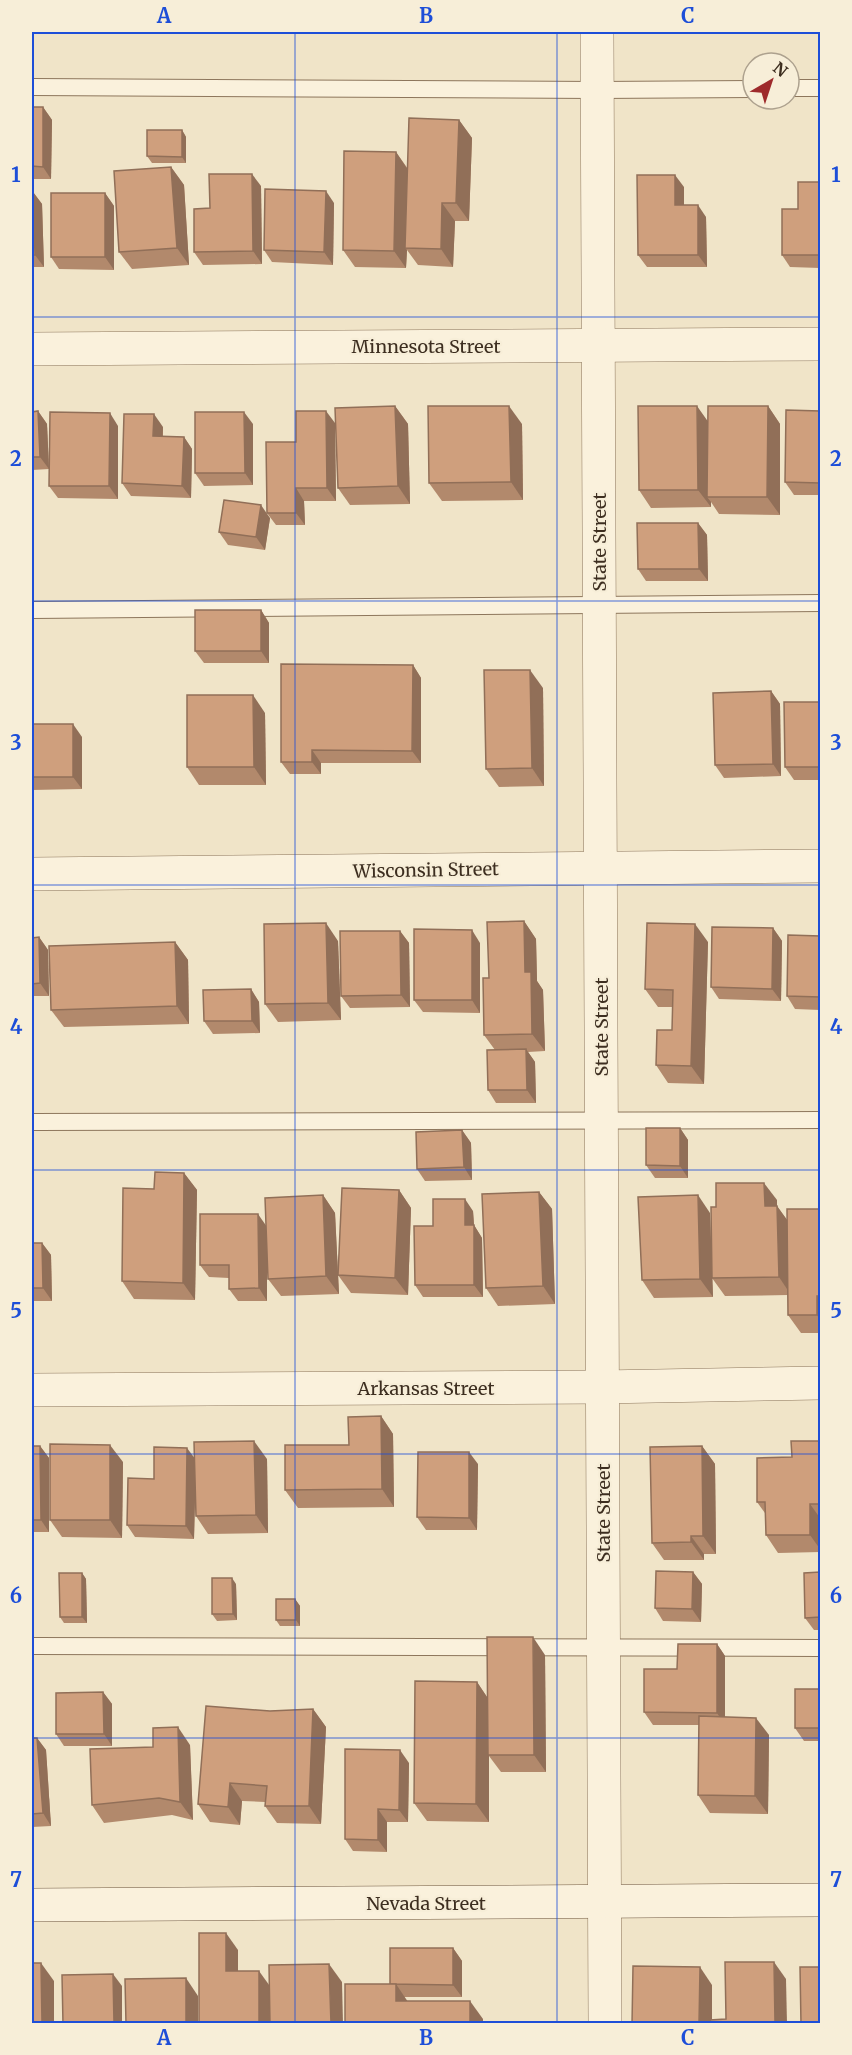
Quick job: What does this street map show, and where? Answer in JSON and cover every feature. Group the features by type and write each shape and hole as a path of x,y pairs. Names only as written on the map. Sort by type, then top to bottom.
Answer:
{"street":[{"name":"State Street","path":"597,32 605,2024"},
{"name":"Minnesota Street","path":"32,349 820,344"},
{"name":"Wisconsin Street","path":"32,873 820,866"},
{"name":"Arkansas Street","path":"32,1390 602,1388 820,1383"},
{"name":"Nevada Street","path":"32,1905 820,1900"}],"lane":[{"path":"32,87 597,90 741,88"},
{"path":"801,88 820,88"},
{"path":"32,610 820,603"},
{"path":"32,1122 820,1120"},
{"path":"32,1646 820,1648"}],"building":[{"path":"32,107 43,107 43,167 32,166"},
{"path":"409,118 459,120 456,203 442,203 441,249 405,248"},
{"path":"147,130 182,130 182,157 147,156"},
{"path":"344,151 396,152 394,251 343,250"},
{"path":"171,167 177,248 119,252 114,171"},
{"path":"209,174 252,174 253,251 194,252 194,209 210,208"},
{"path":"637,175 675,175 675,205 698,205 698,255 638,255"},
{"path":"798,182 820,182 820,255 782,255 782,209 798,209"},
{"path":"265,189 326,191 324,252 264,250"},
{"path":"33,192 35,255 32,255"},
{"path":"51,193 105,193 105,257 51,257"},
{"path":"395,406 398,486 338,488 335,408"},
{"path":"428,406 509,406 511,482 429,483"},
{"path":"638,406 697,406 698,490 639,490"},
{"path":"708,406 768,406 767,497 707,497"},
{"path":"786,410 820,411 820,483 785,482"},
{"path":"38,411 40,457 32,457 32,412"},
{"path":"296,411 326,411 327,488 296,488 296,513 267,513 266,442 296,442"},
{"path":"50,412 110,413 109,486 49,486"},
{"path":"195,412 244,412 245,473 195,473"},
{"path":"124,414 154,414 153,436 184,437 182,486 122,483"},
{"path":"224,500 261,505 256,537 219,532"},
{"path":"637,523 698,523 699,569 638,569"},
{"path":"195,610 261,610 261,651 195,651"},
{"path":"281,664 413,665 412,751 312,750 312,762 281,762"},
{"path":"484,670 530,670 532,768 486,769"},
{"path":"771,691 773,764 715,765 713,693"},
{"path":"187,695 253,695 254,767 187,767"},
{"path":"784,702 820,702 820,767 785,767"},
{"path":"32,724 73,724 73,777 32,777"},
{"path":"524,921 525,972 531,972 532,1034 484,1035 483,978 489,978 487,922"},
{"path":"326,923 328,1003 265,1004 264,924"},
{"path":"647,923 695,924 691,1066 656,1065 657,1030 672,1030 673,990 645,989"},
{"path":"712,927 773,928 772,989 711,987"},
{"path":"414,929 472,930 472,1000 414,1000"},
{"path":"340,931 400,931 401,995 341,996"},
{"path":"788,935 820,936 820,997 787,996"},
{"path":"39,937 40,983 32,984 32,938"},
{"path":"175,942 177,1006 51,1010 49,946"},
{"path":"251,989 252,1021 204,1021 203,990"},
{"path":"526,1049 527,1090 488,1090 487,1050"},
{"path":"646,1128 680,1128 680,1166 646,1165"},
{"path":"462,1130 464,1167 417,1169 416,1132"},
{"path":"155,1172 184,1173 183,1283 122,1281 123,1188 154,1189"},
{"path":"716,1183 764,1183 765,1206 777,1206 779,1277 712,1278 711,1207 716,1207"},
{"path":"342,1188 399,1190 395,1278 338,1275"},
{"path":"539,1192 543,1286 486,1288 482,1194"},
{"path":"323,1195 326,1276 268,1279 265,1198"},
{"path":"698,1195 700,1279 642,1280 638,1197"},
{"path":"433,1199 465,1199 465,1225 474,1225 474,1285 415,1285 414,1226 433,1226"},
{"path":"787,1209 820,1209 820,1296 817,1296 817,1315 788,1315"},
{"path":"200,1214 258,1214 259,1288 229,1289 229,1265 200,1265"},
{"path":"32,1243 42,1243 43,1288 32,1288"},
{"path":"381,1416 382,1489 285,1490 285,1445 349,1445 348,1417"},
{"path":"254,1441 256,1515 196,1516 194,1442"},
{"path":"791,1441 820,1441 820,1504 810,1504 810,1535 766,1535 765,1502 757,1502 757,1458 792,1457"},
{"path":"50,1444 110,1445 110,1520 50,1520"},
{"path":"32,1446 40,1446 41,1520 32,1520"},
{"path":"702,1446 703,1536 691,1536 691,1542 652,1543 650,1447"},
{"path":"154,1447 187,1448 186,1526 127,1525 128,1478 154,1479"},
{"path":"418,1452 469,1452 469,1518 417,1517"},
{"path":"656,1571 693,1572 692,1609 655,1608"},
{"path":"820,1572 820,1617 805,1618 804,1573"},
{"path":"59,1573 82,1573 82,1617 60,1617"},
{"path":"212,1578 232,1578 233,1614 212,1614"},
{"path":"276,1599 295,1599 296,1620 276,1620"},
{"path":"487,1637 533,1637 534,1755 488,1755"},
{"path":"678,1644 717,1644 717,1713 644,1712 644,1669 677,1669"},
{"path":"415,1681 477,1682 476,1804 414,1803"},
{"path":"795,1689 820,1689 820,1728 795,1728"},
{"path":"103,1692 104,1734 56,1734 56,1693"},
{"path":"206,1706 270,1711 313,1709 309,1806 265,1806 267,1786 230,1783 228,1807 198,1804"},
{"path":"699,1716 756,1718 755,1796 698,1795"},
{"path":"178,1727 180,1802 159,1798 92,1805 90,1749 153,1747 153,1728"},
{"path":"32,1738 37,1738 43,1813 32,1814"},
{"path":"345,1749 400,1750 399,1810 378,1809 378,1840 345,1839"},
{"path":"199,1933 226,1933 226,1971 259,1971 259,2024 199,2024"},
{"path":"390,1948 453,1948 453,1985 390,1984"},
{"path":"725,1962 774,1962 775,2024 711,2024 710,2020 726,2019"},
{"path":"32,1963 41,1963 42,2024 32,2024"},
{"path":"329,1964 331,2024 270,2024 269,1965"},
{"path":"633,1966 700,1967 699,2024 632,2024"},
{"path":"800,1967 820,1967 820,2024 801,2024"},
{"path":"113,1974 114,2024 63,2024 62,1975"},
{"path":"186,1978 186,2024 126,2024 125,1979"},
{"path":"345,1984 396,1984 396,2001 470,2001 470,2024 345,2024"}]}
